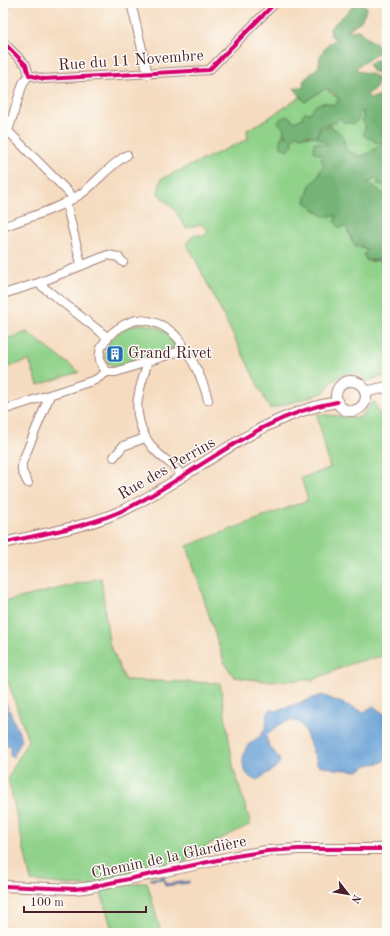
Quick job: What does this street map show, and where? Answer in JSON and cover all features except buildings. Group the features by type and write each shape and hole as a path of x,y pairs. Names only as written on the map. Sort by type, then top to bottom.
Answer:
{"street":[{"path":"3,6 6,3"},
{"name":"Rue du 11 Novembre","path":"131,3 148,74"},
{"name":"Rue du 11 Novembre","path":"29,75 44,79 209,70 275,3"},
{"path":"3,42 26,65 29,75 23,83 6,134 69,200 81,264"},
{"path":"3,227 69,200 84,191 114,162 127,155"},
{"path":"3,294 38,283 81,264 108,255 118,257 123,262"},
{"path":"38,283 107,337"},
{"path":"3,410 94,380 107,372 116,372 178,353 181,348 181,342 171,330 152,321 130,322 118,328 107,337 102,345 100,356 102,366 107,372"},
{"path":"181,348 186,351 197,371 206,389 208,400"},
{"path":"148,363 138,401 138,416 145,438 153,449 176,468 182,476"},
{"path":"346,382 355,382 363,388 365,392 365,402 358,409 348,411 337,402 336,397 338,388 346,382"},
{"path":"365,392 387,387"},
{"path":"28,483 22,472 22,464 50,395"},
{"name":"Rue des Perrins","path":"3,543 98,521 129,507 270,423 319,405 337,402"},
{"path":"114,457 123,446 145,438"},
{"name":"Chemin de la Glardière","path":"3,886 80,888 267,851 299,849 387,849"}],"green space":[{"path":"360,3 364,4 367,8 361,21 346,31 359,30 382,50 356,68 358,71 371,74 378,78 376,88 367,95 370,98 386,96 380,91 381,88 379,85 381,79 387,78 387,140 376,143 374,140 365,137 363,133 366,126 363,122 363,111 358,113 359,119 353,124 343,122 340,117 335,123 321,126 316,137 306,135 301,137 296,135 292,139 293,145 290,148 287,150 281,147 280,140 282,136 288,136 283,134 284,128 278,123 281,118 287,116 292,119 293,122 303,118 302,115 305,112 310,113 318,104 327,103 335,105 339,98 326,88 305,102 294,88 304,86 303,81 319,66 320,56 328,44 336,39 331,36 330,28 355,5"},
{"path":"374,60 387,61 387,76 372,71 369,65"},
{"path":"326,88 332,95 339,98 335,105 324,102 298,121 284,128 283,134 288,136 286,137 287,150 293,144 292,140 296,135 311,137 321,126 340,116 342,119 363,111 363,122 376,143 387,140 387,142 371,152 359,157 346,151 336,131 330,126 324,129 327,145 314,152 322,155 324,166 320,170 318,177 310,185 305,202 336,216 346,226 351,240 367,251 364,255 365,259 373,262 379,260 387,278 387,375 367,381 359,374 343,374 332,382 323,393 270,409 192,253 186,244 194,234 204,236 208,231 201,224 186,228 174,209 158,194 161,179 248,139 247,130 300,97 305,102"},
{"path":"330,126 343,135 346,151 357,154 359,157 371,152 381,144 387,142 387,187 385,188 385,185 377,184 379,180 375,177 371,182 366,183 372,185 387,197 387,278 379,260 367,261 364,255 367,250 361,246 355,247 346,226 339,228 335,222 336,216 323,216 305,202 310,185 318,177 324,163 321,160 322,155 314,152 314,142 327,145 327,143 317,138 320,129"},
{"path":"375,177 379,180 377,183 385,185 385,188 387,187 387,197 372,185 366,183 374,180"},
{"path":"138,324 154,326 167,333 176,340 174,348 117,368 108,363 105,357 106,350 111,340 120,332"},
{"path":"27,332 79,372 38,385 29,360 3,369 3,340"},
{"path":"374,401 380,415 386,413 387,415 387,655 353,663 312,680 266,681 234,677 224,662 187,546 308,500 301,478 330,468 317,414 359,418"},
{"path":"101,578 109,643 125,680 220,683 234,771 251,824 208,845 173,870 91,887 31,881 8,778 28,740 8,682 3,680 3,602"},
{"path":"147,882 161,933 113,933 100,889"}],"water":[{"path":"322,695 364,712 373,706 387,716 386,759 381,763 370,764 358,771 334,769 318,765 303,726 298,722 288,721 278,725 266,736 280,762 270,772 257,780 248,775 243,765 244,754 249,744 263,732 267,719 266,714 271,709 276,711"},
{"path":"3,696 22,740 13,757 10,756 10,745 3,745"},
{"path":"164,876 166,884 189,881 189,883 165,886 163,879 150,879"}],"cycle path":[{"path":"3,42 26,65 29,75 44,79 209,70 275,3"},
{"path":"3,543 67,529 113,515 154,494 255,432 281,419 308,409 337,402"},
{"path":"3,886 75,889 267,851 299,849 387,849"}],"place":[{"name":"Grand Rivet","path":"115,354"}]}
